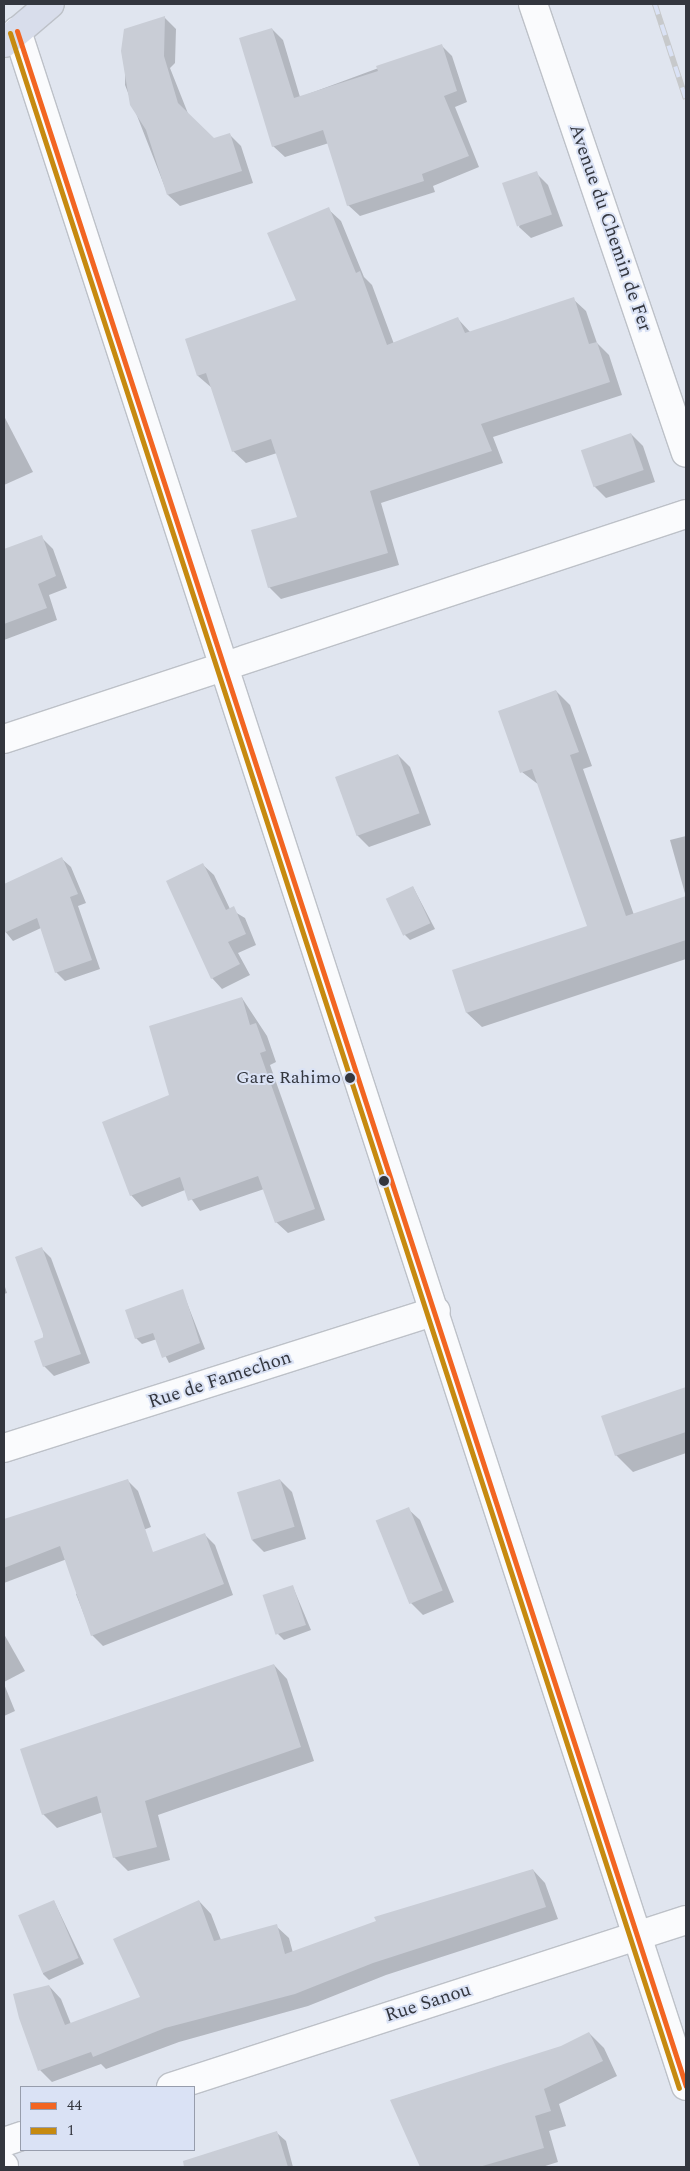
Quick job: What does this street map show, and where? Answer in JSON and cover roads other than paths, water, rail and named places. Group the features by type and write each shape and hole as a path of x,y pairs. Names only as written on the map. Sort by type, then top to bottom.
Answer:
{"highway":[{"path":"10,37 50,4"}],"street":[{"name":"Avenue du Chemin de Fer","path":"533,4 686,453"},
{"path":"10,37 225,664 686,2086"},
{"path":"4,739 225,664 686,514"},
{"name":"Rue de Famechon","path":"4,1448 436,1311"},
{"name":"Rue Sanou","path":"174,2086 686,1920"},
{"path":"4,2142 20,2136"}],"railway":[{"path":"655,4 686,99"}],"place":[{"name":"Gare Rahimo","path":"350,1078"}]}
